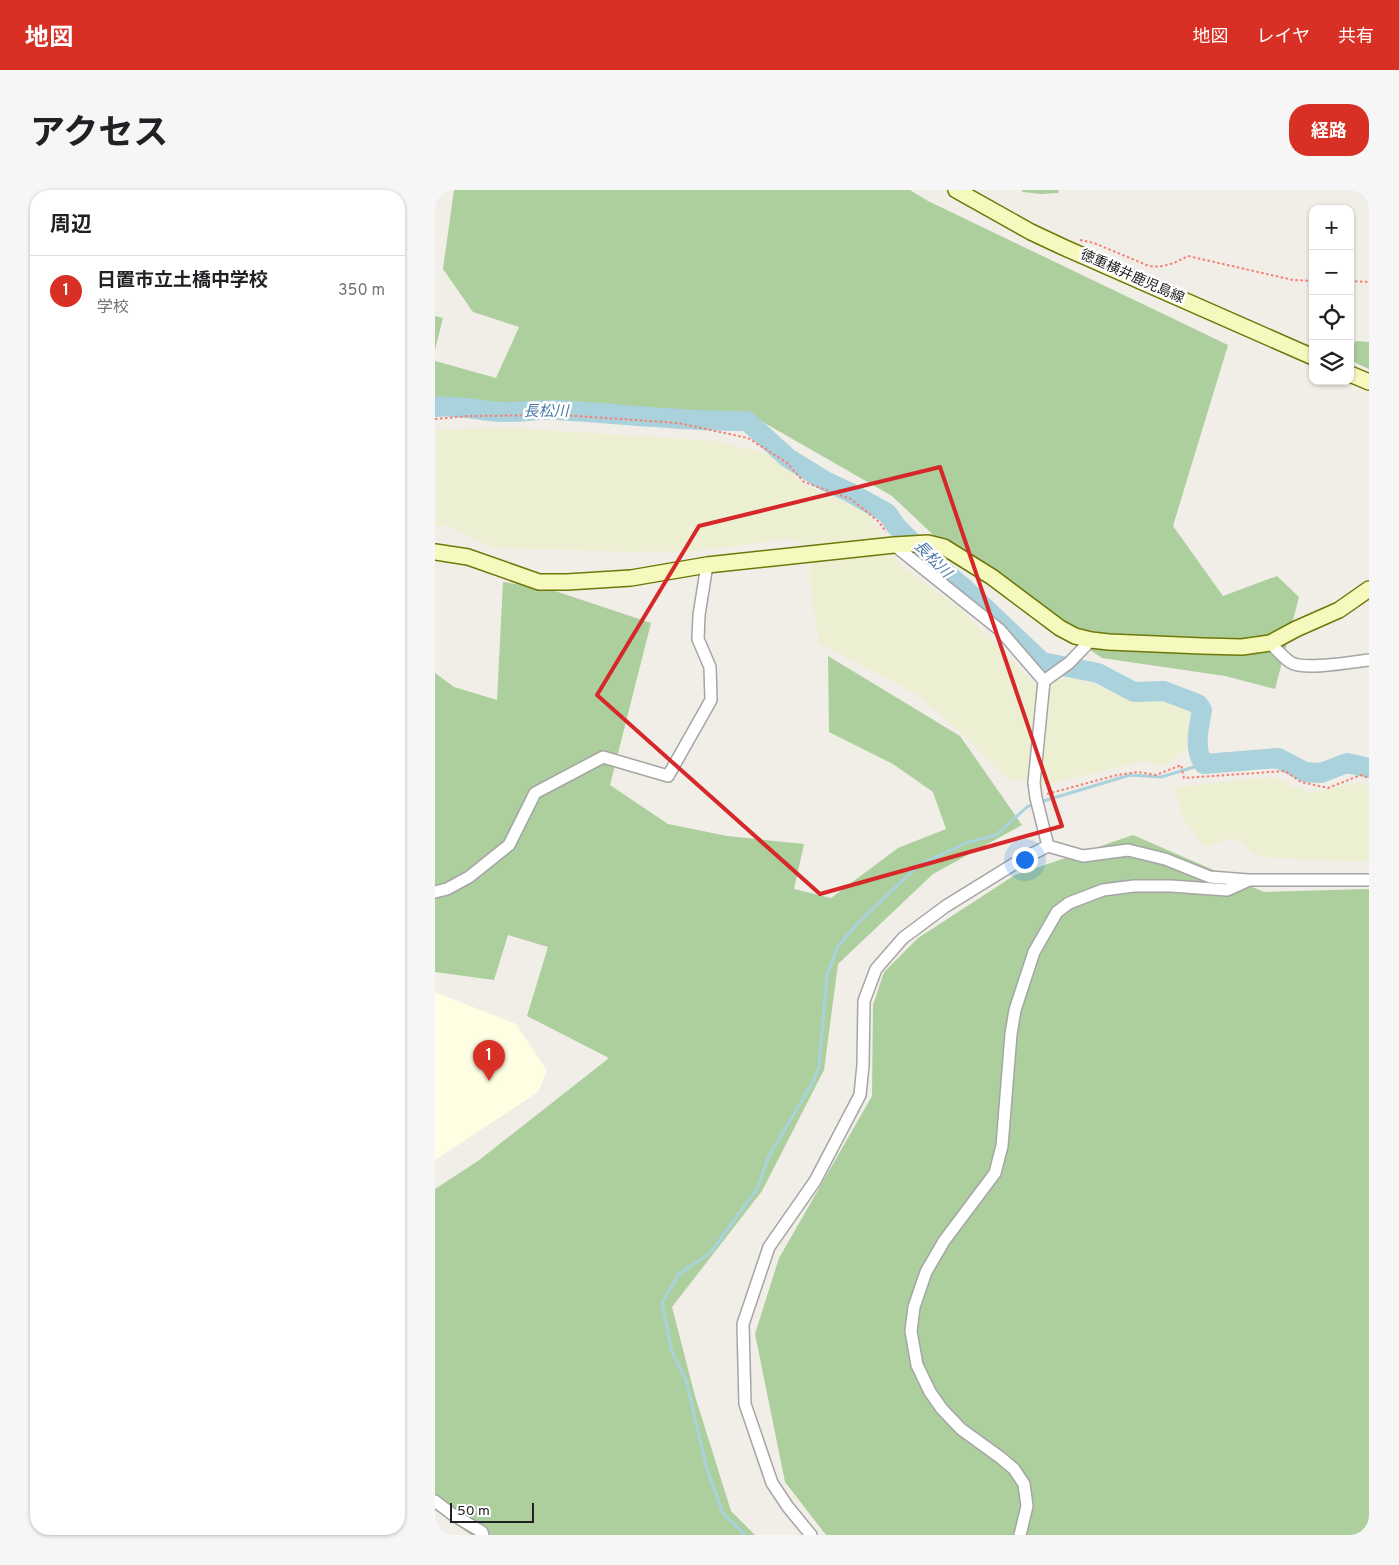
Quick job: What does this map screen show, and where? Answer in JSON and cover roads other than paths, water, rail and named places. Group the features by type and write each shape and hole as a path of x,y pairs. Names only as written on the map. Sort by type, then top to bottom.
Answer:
{"street":[{"name":"徳重横井鹿児島線","path":"956,190 1063,247 1309,355"},
{"path":"1354,376 1369,382"},
{"path":"435,552 468,558 539,582 567,582 631,578 707,565 928,543 944,547 991,577 1060,628 1091,640 1242,647 1270,643 1295,629 1339,610 1369,589"},
{"path":"898,545 1000,630 1048,679"},
{"path":"435,892 447,889 469,877 509,845 535,793 603,757 668,776 711,700 710,667 698,639 699,615 707,565"},
{"path":"1048,846 1034,783 1048,679 1069,663 1091,640"},
{"path":"1270,643 1297,666 1308,667 1369,660"},
{"path":"811,1535 788,1507 772,1483 745,1404 743,1324 769,1247 815,1181 860,1095 863,1065 864,1001 876,969 903,938 946,906 1022,859 1048,846 1083,856 1128,850 1165,859 1210,877 1248,880 1369,880"},
{"path":"1021,1535 1027,1506 1024,1484 1014,1470 1001,1458 961,1429 942,1409 930,1392 917,1366 911,1331 915,1307 926,1272 944,1241 995,1173 1002,1146 1011,1034 1015,1010 1034,952 1057,912 1069,903 1103,890 1134,886 1171,886 1227,890 1248,880"},
{"path":"435,1501 482,1532 483,1535"}],"waterway":[{"name":"長松川","path":"435,407 444,406 503,412 553,410 699,420 747,421 788,458 825,481 887,513 896,526 929,559 964,588 1042,662 1098,673 1134,692 1164,691 1198,704 1202,710 1198,731 1198,745 1204,764 1278,758 1305,772 1321,773 1347,763 1369,768"},
{"path":"1040,802 1130,775 1161,777 1204,764"},
{"path":"745,1535 723,1513 707,1469 686,1380 672,1352 662,1303 679,1274 710,1253 757,1189 769,1156 813,1082 819,1067 827,975 838,946 859,922 919,865 966,843 996,835 1027,807 1034,804"}],"place":[{"name":"日置市立土橋中学校","path":"489,1081"}]}
